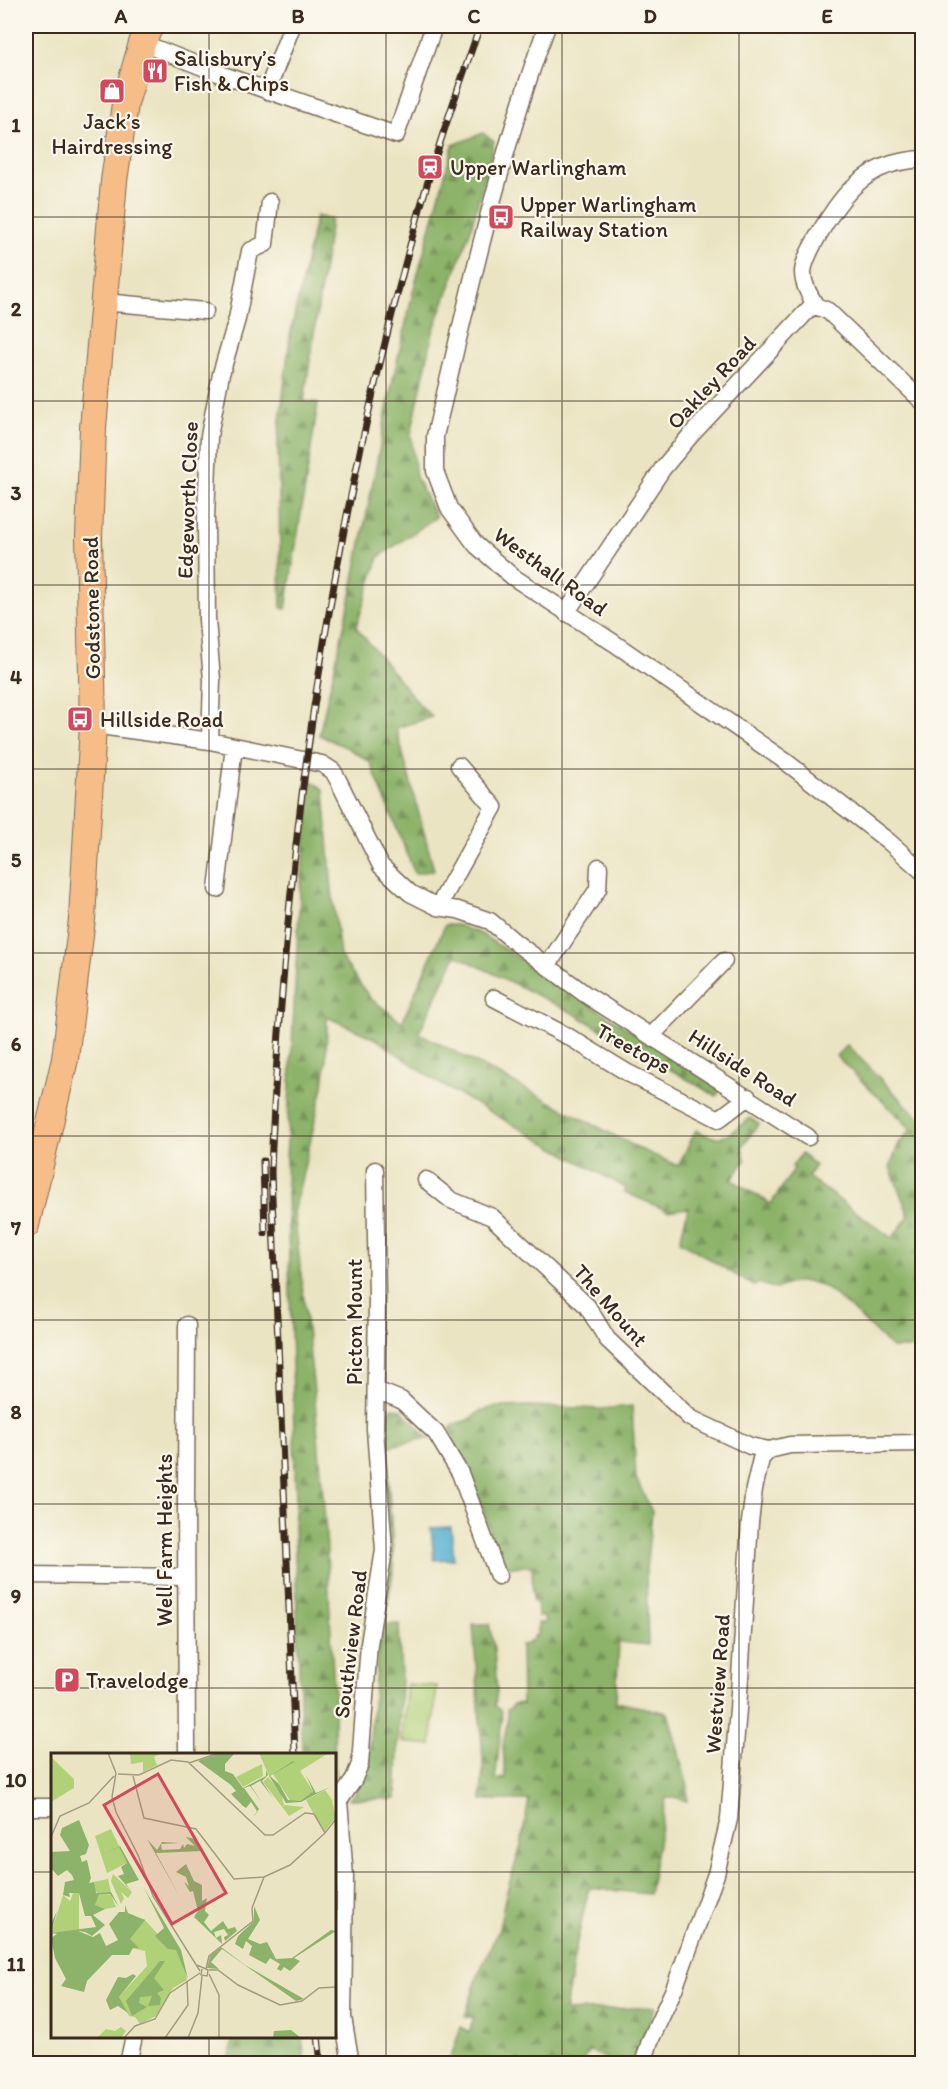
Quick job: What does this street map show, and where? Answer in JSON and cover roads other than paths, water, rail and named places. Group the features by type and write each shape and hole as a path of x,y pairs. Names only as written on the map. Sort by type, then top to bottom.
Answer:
{"highway":[{"name":"Godstone Road","path":"26,1225 66,1059 82,919 93,725 89,538 93,428 114,181 124,114 146,34"}],"street":[{"path":"267,91 292,26"},
{"path":"146,34 175,56 267,91 396,135 434,26"},
{"name":"Westhall Road","path":"547,26 531,69 485,225 435,436 435,471 449,508 476,544 513,577 614,643 785,761 888,841 922,871"},
{"path":"922,159 889,165 868,175 852,187 834,208 810,250 803,272 806,288 816,306 828,311 922,401"},
{"name":"Edgeworth Close","path":"210,741 212,680 207,620 206,519 209,436 220,374 237,319 249,251 265,244 270,202"},
{"path":"103,302 205,311"},
{"name":"Oakley Road","path":"566,613 663,468 690,436 810,309 816,306"},
{"name":"Hillside Road","path":"93,725 210,741 322,764 333,771 381,866 410,893 438,907 458,909 490,921 585,994 808,1137"},
{"path":"218,889 234,746"},
{"path":"438,907 494,807 459,766"},
{"path":"547,966 598,889 599,867"},
{"name":"Hillside Road","path":"652,1035 724,961"},
{"name":"Treetops","path":"494,998 569,1037 628,1073 719,1119 748,1097"},
{"name":"Picton Mount","path":"375,1170 375,1429 378,1475"},
{"name":"The Mount","path":"426,1180 451,1200 492,1217 587,1306 607,1339 690,1418 750,1446 769,1450"},
{"name":"Well Farm Heights","path":"187,1325 187,1753"},
{"path":"376,1390 401,1400 436,1433 460,1473 498,1576"},
{"path":"769,1450 790,1445 922,1443"},
{"name":"Westview Road","path":"643,2064 650,2041 674,1989 716,1874 729,1819 750,1522 761,1459 769,1450"},
{"name":"Southview Road","path":"351,2064 343,2017 345,1877 337,1801 353,1781 360,1764 369,1644 384,1550 378,1475"},
{"path":"26,1575 186,1576"},
{"path":"26,1808 51,1807"},
{"path":"128,2064 134,2038"}],"water":[{"path":"451,1527 454,1559 434,1560 431,1528"}],"railway":[{"path":"295,1753 271,1173 278,1038 294,864 318,680 333,589 370,407 422,202 480,26"},
{"path":"263,1161 265,1233"},
{"path":"318,2038 321,2064"}],"place":[{"name":"Salisbury’s Fish & Chips","path":"155,71"},
{"name":"Jack’s Hairdressing","path":"112,91"},
{"name":"Upper Warlingham","path":"430,167"},
{"name":"Upper Warlingham Railway Station","path":"501,217"},
{"name":"Hillside Road","path":"80,719"},
{"name":"Travelodge","path":"67,1680"}]}
